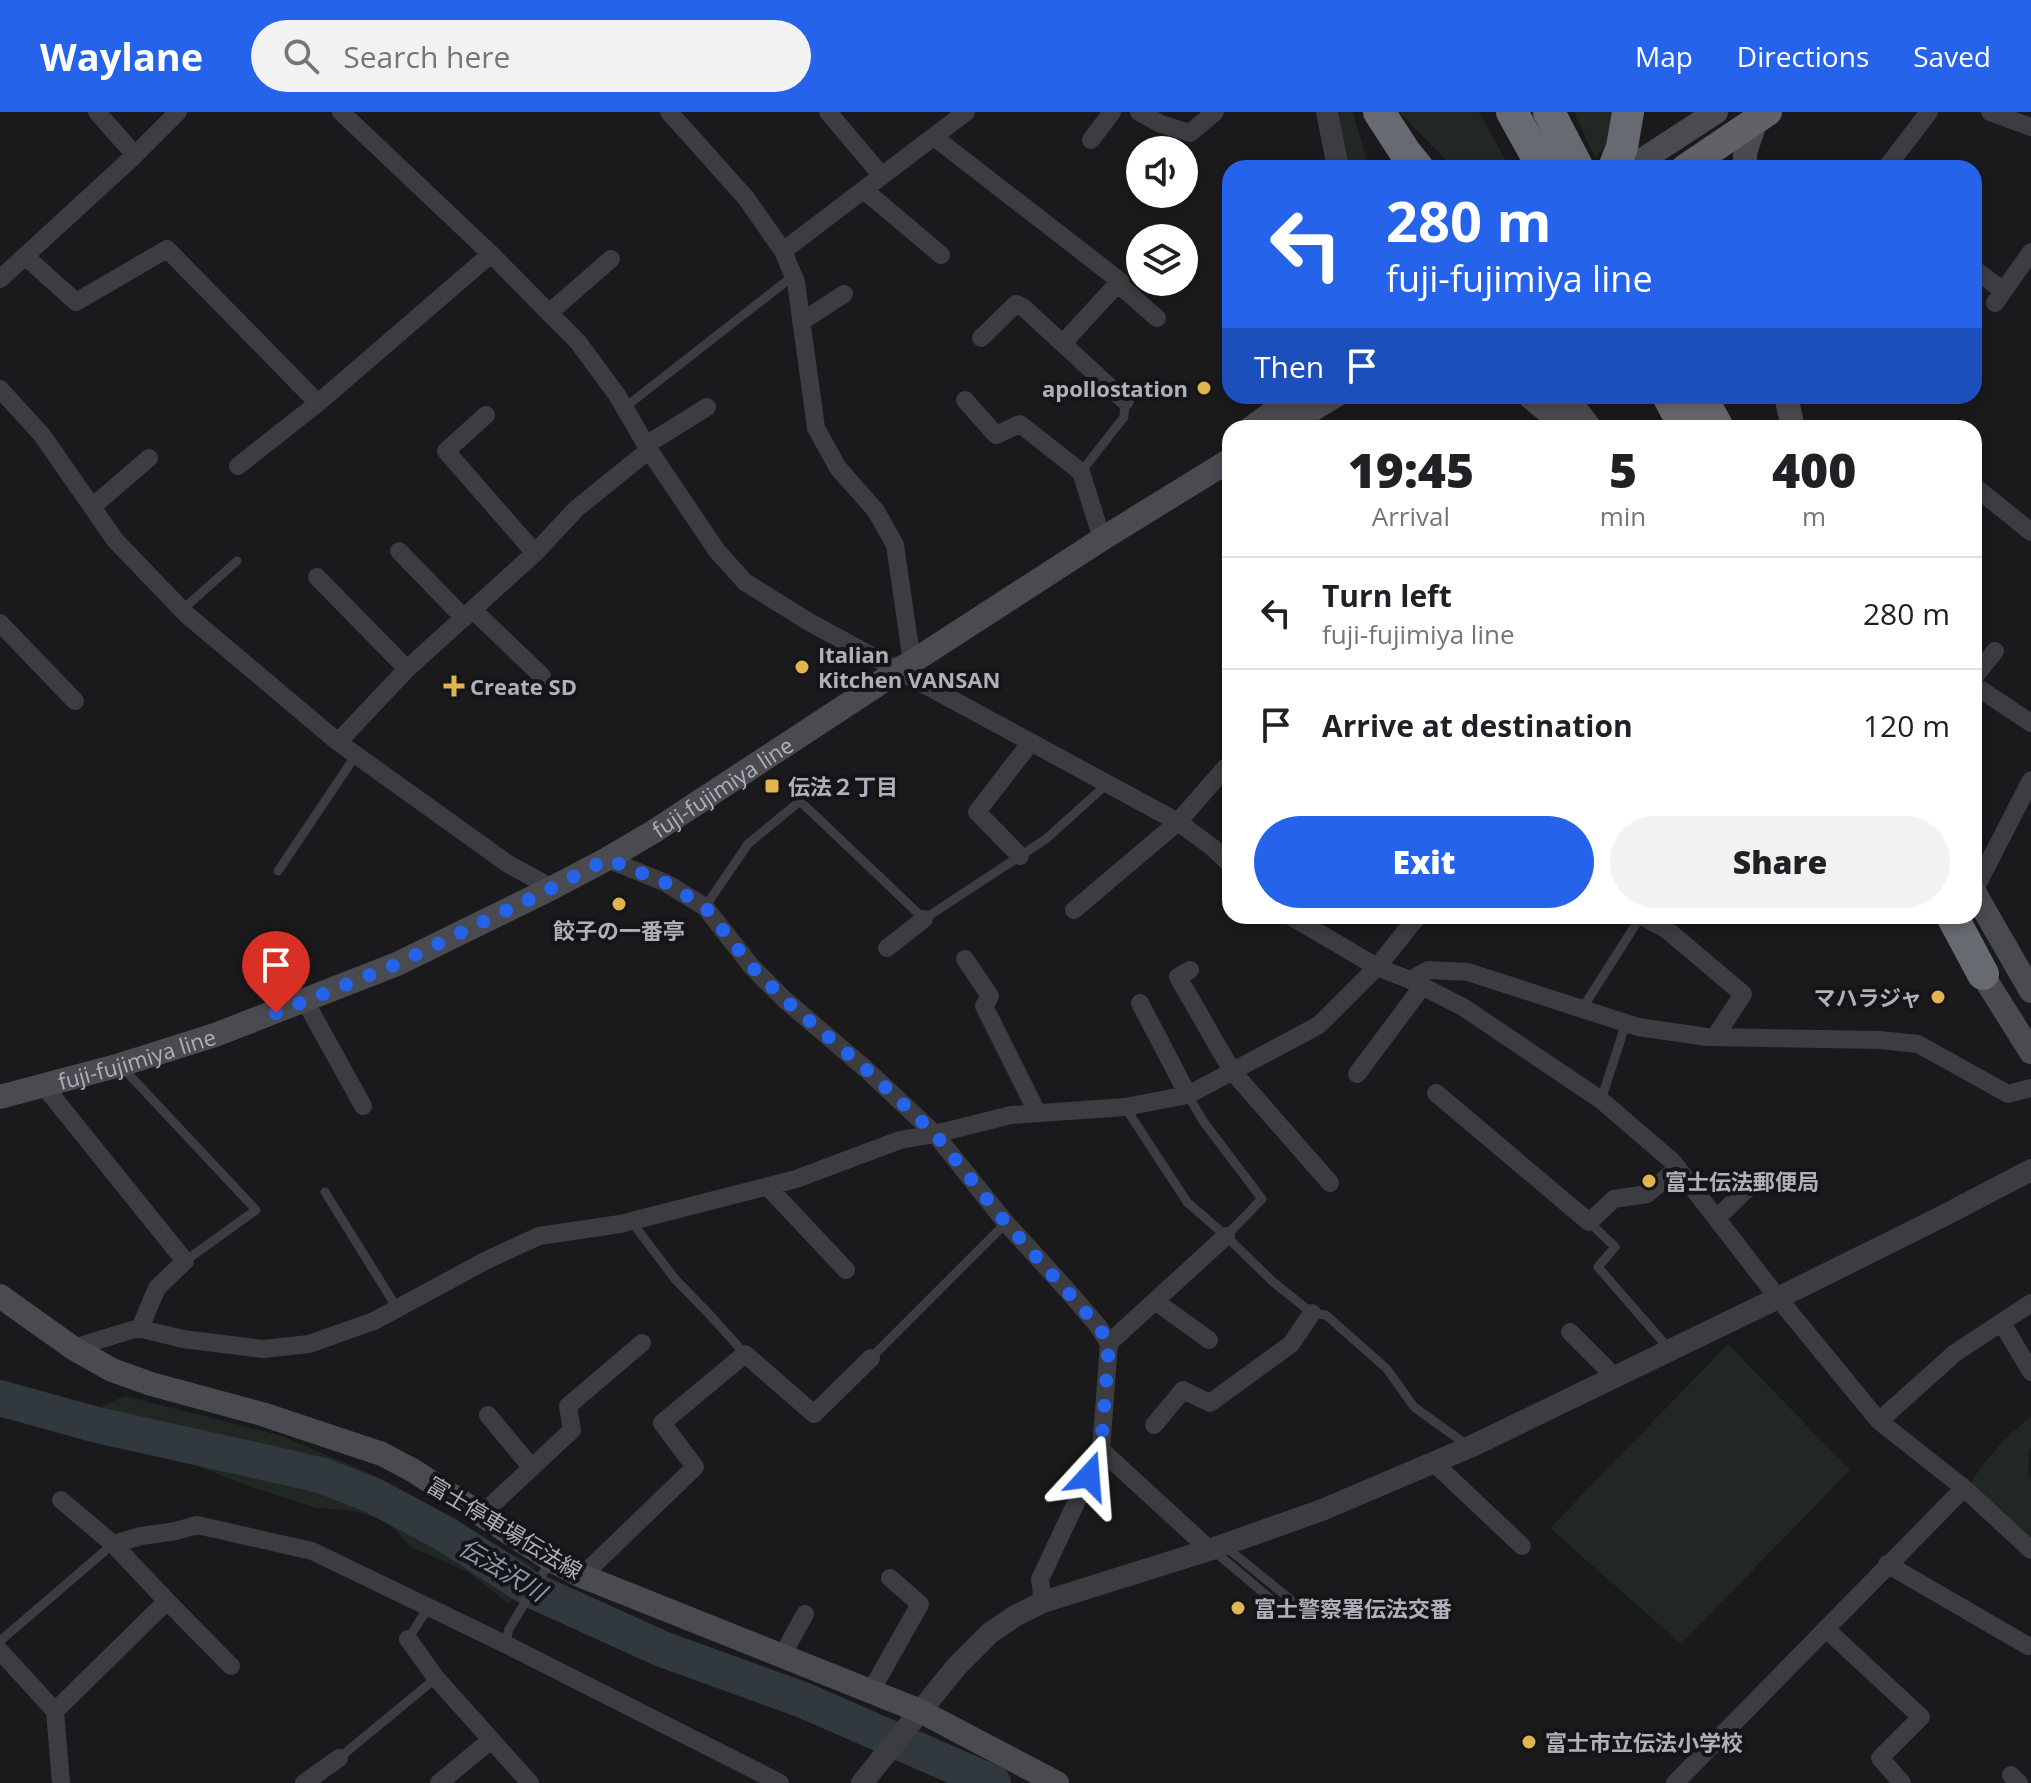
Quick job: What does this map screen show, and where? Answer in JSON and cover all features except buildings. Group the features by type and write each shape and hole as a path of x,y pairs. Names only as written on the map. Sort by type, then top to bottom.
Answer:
{"highway":[{"path":"1368,112 1383,160"},
{"path":"1379,112 1412,160"},
{"path":"1512,112 1568,160"},
{"path":"1617,160 1628,112"},
{"path":"1697,160 1762,116"},
{"path":"1956,924 1983,974"}],"main road":[{"path":"1642,160 1716,112"},
{"path":"1745,160 1745,153 1762,116"},
{"path":"1282,411 1307,404"},
{"path":"1539,404 1558,420"},
{"name":"fuji-fujimiya line","path":"1102,539 1222,450"},
{"name":"fuji-fujimiya line","path":"0,1097 120,1065 215,1035 305,1001 397,964 552,888 653,832 905,666 1222,465"},
{"path":"1982,905 2031,991"},
{"path":"1948,924 2031,1052"},
{"name":"富士停車場伝法線","path":"0,1296 73,1348 112,1370 151,1384 262,1414 382,1454 414,1471 551,1560 582,1576 871,1691 915,1717 1057,1783"}],"street":[{"path":"97,112 135,155"},
{"path":"0,279 178,112"},
{"path":"341,112 491,254 578,342 717,551 745,582 809,622 905,666 1031,742 1178,822 1222,856"},
{"path":"669,112 746,198 783,251 793,276 816,428 838,468 876,511 895,545 905,666"},
{"path":"828,112 882,176"},
{"path":"783,251 934,137 945,118 966,112"},
{"path":"1091,140 1112,112"},
{"path":"1139,112 1161,124 1190,133 1215,112"},
{"path":"1327,112 1336,160"},
{"path":"1892,160 1929,112"},
{"path":"1990,112 2031,127"},
{"path":"934,137 1120,281 1063,343"},
{"path":"864,190 941,255"},
{"path":"25,256 76,302 167,249 318,403"},
{"path":"1982,278 1999,296 2031,252"},
{"path":"238,466 318,403 491,254"},
{"path":"549,313 611,259"},
{"path":"1117,283 1157,318"},
{"path":"801,322 844,294"},
{"path":"981,338 1016,304 1023,307 1125,401"},
{"path":"0,389 42,435 115,540 182,610 338,742 508,864 552,888"},
{"path":"965,400 996,435 1020,424 1081,472 1102,539"},
{"path":"338,742 407,669 535,553 576,509 648,447 707,407"},
{"path":"486,415 446,451 535,553"},
{"path":"92,507 149,458"},
{"path":"1982,492 2031,532"},
{"path":"399,551 542,676"},
{"path":"317,577 407,669"},
{"path":"0,623 75,701"},
{"path":"1982,667 1995,651"},
{"path":"1982,690 2031,723"},
{"path":"1020,856 977,812 1031,742"},
{"path":"1074,910 1178,822 1222,772"},
{"path":"1982,875 2031,780"},
{"path":"607,859 666,883 705,907 752,967 784,999 935,1134 1006,1223 1098,1326 1109,1343 1101,1450 1040,1579 1043,1602"},
{"path":"887,948 924,919"},
{"path":"1304,924 1377,967 1463,1007 1601,1100 1672,1161 1778,1298 1879,1421 1964,1488 2031,1550"},
{"path":"73,1348 140,1328 183,1339 263,1349 309,1344 374,1321 485,1261 539,1236 631,1221 796,1179 900,1140 1011,1115 1125,1107 1188,1095 1319,1025 1377,967 1412,924"},
{"path":"1657,924 1743,994 1715,1037"},
{"path":"965,959 990,996 984,1006 1037,1112"},
{"path":"1190,970 1178,977 1232,1071 1330,1183"},
{"path":"1357,1074 1416,983 1428,970 1468,972 1638,1027 1707,1037 1880,1040 1918,1044 2008,1094 2031,1088"},
{"path":"305,1001 363,1106"},
{"path":"1140,1003 1188,1095"},
{"path":"44,1086 185,1261 157,1288 140,1328"},
{"path":"1436,1093 1589,1222 1614,1199 1647,1194 1678,1168"},
{"path":"862,1783 957,1666 990,1633 1015,1616 1043,1602 1215,1548 1322,1510 1470,1447 1778,1298 2031,1170"},
{"path":"767,1186 846,1270"},
{"path":"1717,1218 1750,1186"},
{"path":"1109,1343 1226,1236"},
{"path":"1155,1301 1209,1340"},
{"path":"1879,1421 1955,1353 2031,1303"},
{"path":"1154,1425 1183,1390 1210,1403 1291,1344 1312,1313"},
{"path":"2002,1323 2031,1372"},
{"path":"1570,1332 1615,1377"},
{"path":"481,1515 572,1430 568,1406 642,1343"},
{"path":"582,1576 695,1467 662,1423 745,1354 814,1414 871,1358"},
{"path":"488,1415 531,1467"},
{"path":"1101,1450 1215,1548"},
{"path":"1433,1462 1522,1546"},
{"path":"1675,1783 1964,1488"},
{"path":"61,1500 113,1544 231,1666"},
{"path":"113,1544 197,1525 312,1551 428,1608 507,1637 780,1783"},
{"path":"1887,1564 2028,1646"},
{"path":"871,1691 920,1604 890,1578"},
{"path":"55,1711 167,1601"},
{"path":"782,1656 805,1614"},
{"path":"1826,1629 1921,1717 1880,1758 1902,1783"},
{"path":"408,1639 436,1678 530,1783"},
{"path":"0,1651 55,1711 61,1783"},
{"path":"439,1783 491,1740"},
{"path":"304,1783 339,1758"}],"lane":[{"path":"624,408 793,276"},
{"path":"1081,472 1124,417 1125,401"},
{"path":"182,610 237,561"},
{"path":"278,871 356,755"},
{"path":"705,907 748,844 800,801 924,919 1046,839 1107,784"},
{"path":"1582,1009 1637,924"},
{"path":"1601,1100 1626,1023"},
{"path":"120,1065 256,1210 185,1261"},
{"path":"1188,1095 1203,1121 1262,1199 1226,1236"},
{"path":"1125,1107 1187,1202 1272,1281 1312,1313 1326,1315 1387,1369 1414,1407 1470,1447"},
{"path":"325,1192 397,1308"},
{"path":"631,1221 675,1279 745,1354"},
{"path":"1589,1222 1615,1247 1598,1267 1670,1350"},
{"path":"871,1358 1006,1223"},
{"path":"0,1641 113,1544"},
{"path":"1215,1548 1291,1600 1283,1609 1215,1548"},
{"path":"507,1637 551,1560"},
{"path":"408,1639 428,1608"},
{"path":"339,1758 436,1678"}],"shaded area":[{"path":"1337,112 1353,112 1367,160 1343,160"},
{"path":"1399,112 1479,112 1506,160 1446,160"},
{"path":"1574,112 1612,112 1612,138 1595,158"},
{"path":"1728,1344 1850,1470 1681,1644 1550,1528"},
{"path":"125,1396 279,1435 376,1476 535,1567 509,1604 468,1572 411,1547 385,1520 348,1510 317,1508 194,1465 129,1446 73,1435 79,1406 95,1409"},
{"path":"2031,1416 2028,1474 2031,1477 2031,1538 1971,1483 1991,1455"}],"waterway":[{"name":"伝法沢川","path":"0,1398 97,1425 323,1476 374,1496 447,1535 532,1590 662,1649 803,1700 993,1783"}],"place":[{"name":"apollostation","path":"1204,388"},
{"name":"Italian Kitchen VANSAN","path":"802,667"},
{"name":"Create SD","path":"454,686"},
{"name":"伝法２丁目","path":"772,786"},
{"name":"餃子の一番亭","path":"619,904"},
{"name":"マハラジャ","path":"1938,997"},
{"name":"富士伝法郵便局","path":"1649,1181"},
{"name":"富士警察署伝法交番","path":"1238,1608"},
{"name":"富士市立伝法小学校","path":"1529,1742"}],"route":[{"path":"276,1013 397,964 607,859 666,883 705,907 752,967 784,999 935,1134 1006,1223 1098,1326 1109,1343 1101,1450 1089,1476"}]}
